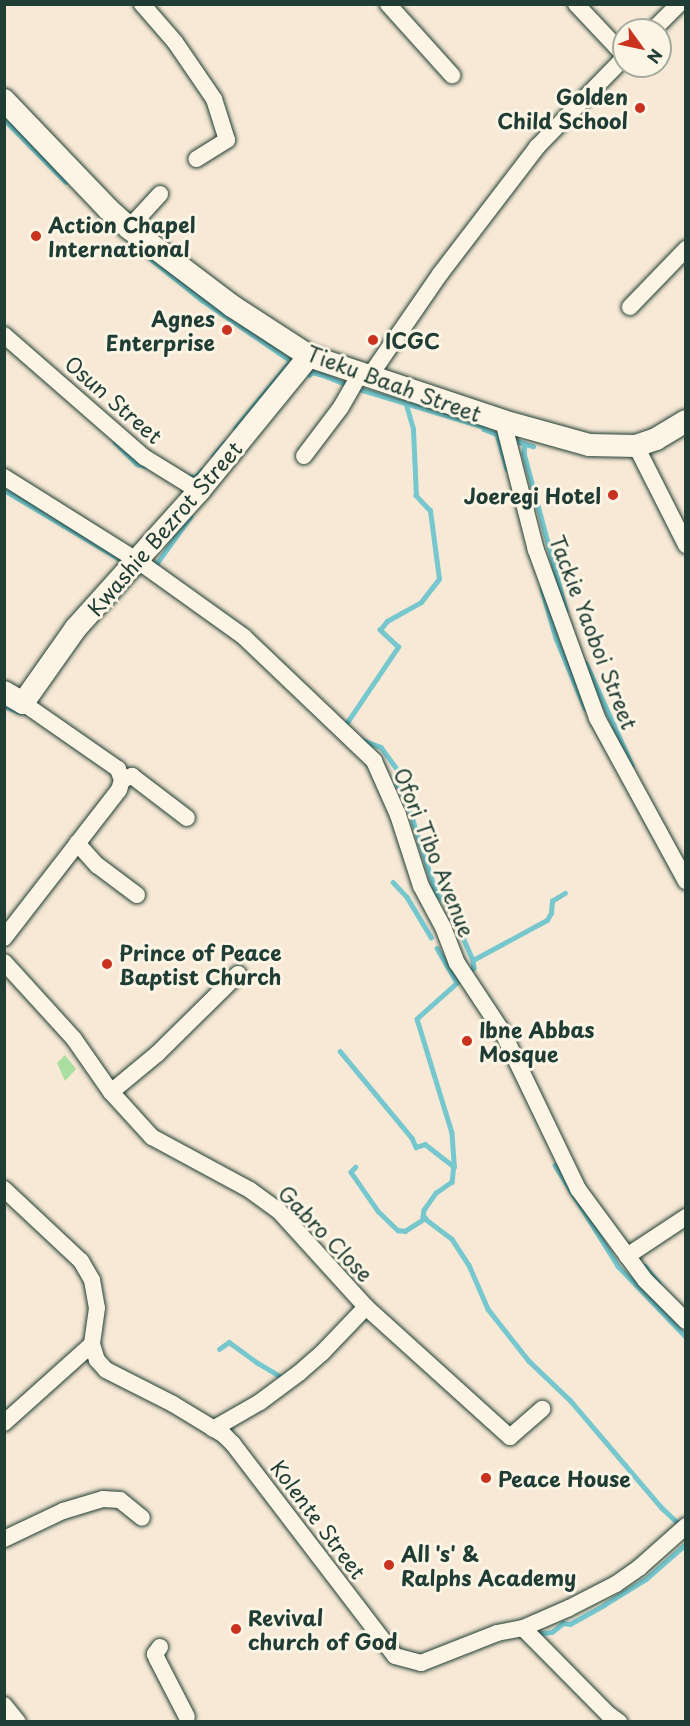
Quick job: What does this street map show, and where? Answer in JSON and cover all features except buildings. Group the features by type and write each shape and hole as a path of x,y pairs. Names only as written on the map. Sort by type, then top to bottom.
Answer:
{"street":[{"path":"142,4 175,42 214,99 227,140 197,159"},
{"path":"388,4 452,75"},
{"path":"576,4 612,44"},
{"path":"665,18 679,4"},
{"path":"304,456 537,147 612,69"},
{"name":"Tieku Baah Street","path":"4,100 129,228 232,306 309,356 503,421 589,445 636,446 656,439 686,421"},
{"path":"129,228 160,194"},
{"path":"630,307 686,249"},
{"name":"Osun Street","path":"4,335 144,457 199,491"},
{"name":"Kwashie Bezrot Street","path":"14,697 199,491 309,356"},
{"name":"Tackie Yaoboi Street","path":"503,421 536,549 597,718 686,881"},
{"path":"636,446 686,545"},
{"name":"Ofori Tibo Avenue","path":"4,477 138,561 244,637 330,716 345,735 374,761 401,823 418,878 465,976 510,1045 578,1189 645,1280 686,1321"},
{"path":"4,938 119,790 122,780 118,769 14,697"},
{"path":"122,780 132,776 187,818"},
{"path":"77,843 97,865 137,895"},
{"name":"Gabro Close","path":"4,962 74,1039 111,1092 152,1137 250,1190 279,1211 366,1307 510,1437 542,1409"},
{"path":"111,1092 157,1054 238,974"},
{"path":"4,1190 81,1261 92,1280 97,1308 92,1344 8,1412"},
{"path":"627,1256 686,1217"},
{"path":"213,1429 261,1402 299,1373 322,1353 366,1307"},
{"name":"Kolente Street","path":"92,1344 97,1360 106,1370 173,1404 233,1444 395,1656 420,1663 497,1633 523,1628 616,1584 640,1567 686,1526"},
{"path":"4,1539 63,1510 103,1498 120,1500 142,1518"},
{"path":"523,1628 608,1714 619,1722"},
{"path":"160,1647 155,1653 157,1659 189,1720"},
{"path":"4,1705 18,1722"}],"green space":[{"path":"65,1055 76,1069 65,1081 57,1063"}],"waterway":[{"path":"4,119 66,182"},
{"path":"131,243 202,300 291,361 236,428"},
{"path":"309,375 312,372 348,385"},
{"path":"356,388 484,427 499,435"},
{"path":"344,727 398,647 380,630 387,621 421,602 439,579 430,511 416,496 413,429 406,404"},
{"path":"497,434 507,469"},
{"path":"513,440 533,446"},
{"path":"115,442 137,464 146,466"},
{"path":"213,456 225,442"},
{"path":"525,444 524,453 566,610"},
{"path":"187,476 195,477 202,470"},
{"path":"4,490 125,562"},
{"path":"151,567 157,563 190,517"},
{"path":"542,589 556,638 585,708"},
{"path":"586,663 632,765"},
{"path":"4,706 20,712"},
{"path":"360,739 381,747 398,770 395,779 409,808 436,892 451,910 473,960 474,968 417,1019 452,1133 454,1164 452,1182 436,1193 424,1210 423,1217 452,1239 469,1265 488,1309 529,1361 570,1400 662,1508 680,1525"},
{"path":"393,882 407,897 431,937"},
{"path":"473,960 547,920 551,913 552,901 565,893"},
{"path":"437,948 457,982"},
{"path":"340,1051 412,1138 416,1147 425,1144 454,1167"},
{"path":"555,1165 618,1266 686,1337"},
{"path":"356,1167 351,1172 378,1211 398,1230 405,1231 425,1218"},
{"path":"645,1266 659,1283"},
{"path":"219,1349 229,1342 285,1379"},
{"path":"535,1634 552,1632 563,1623 570,1624 604,1605 646,1579 686,1544"}],"place":[{"name":"Golden Child School","path":"640,108"},
{"name":"Action Chapel International","path":"36,236"},
{"name":"Agnes Enterprise","path":"227,330"},
{"name":"ICGC","path":"373,340"},
{"name":"Joeregi Hotel","path":"613,495"},
{"name":"Prince of Peace Baptist Church","path":"107,964"},
{"name":"Ibne Abbas Mosque","path":"467,1041"},
{"name":"Peace House","path":"486,1478"},
{"name":"All 's' & Ralphs Academy","path":"389,1565"},
{"name":"Revival church of God","path":"236,1629"}]}
